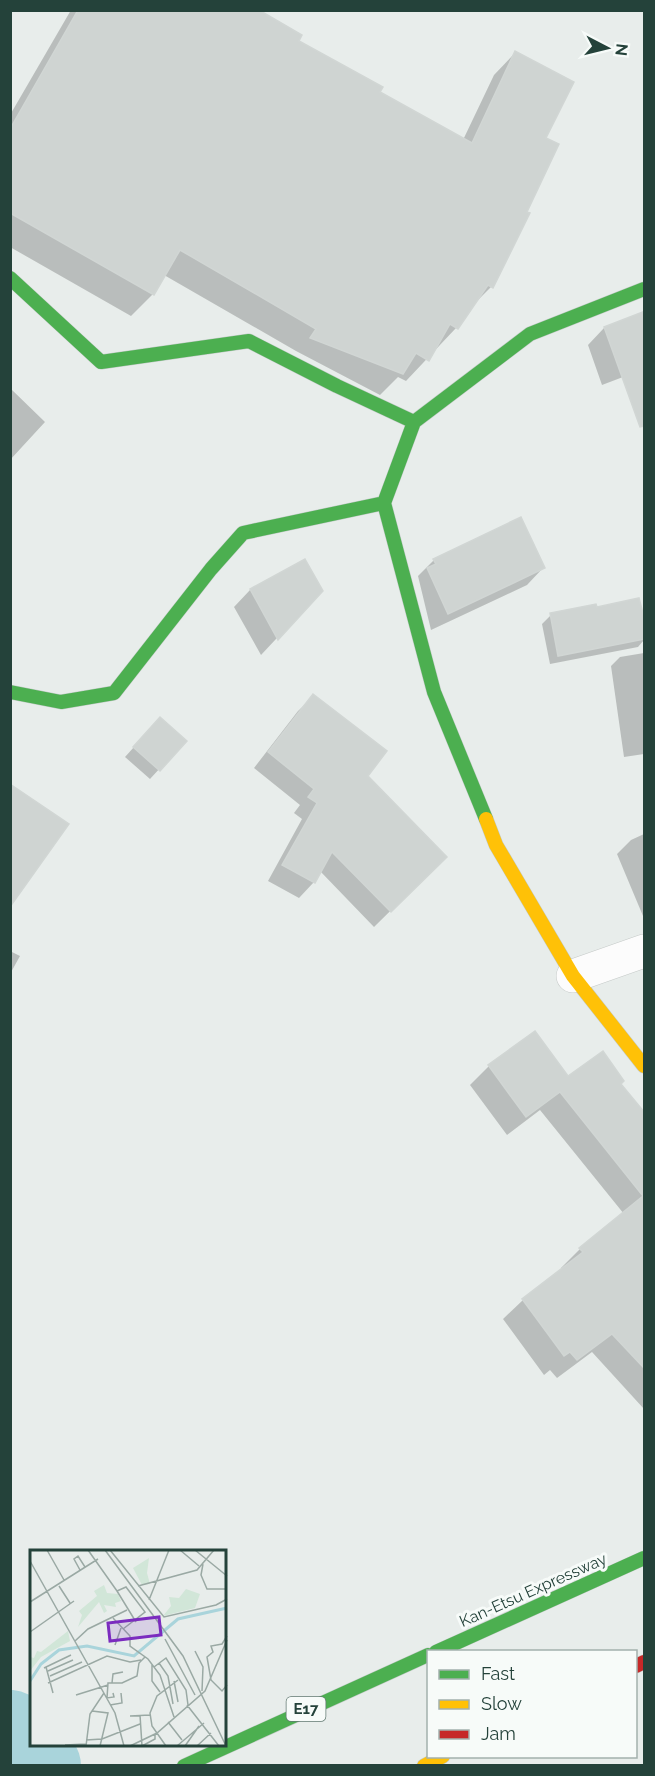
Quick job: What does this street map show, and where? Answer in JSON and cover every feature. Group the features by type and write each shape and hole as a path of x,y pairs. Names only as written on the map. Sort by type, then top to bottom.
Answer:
{"main road":[{"path":"10,278 100,362 249,341 414,422"},
{"path":"645,289 530,334 414,422 384,502 434,692 496,845 573,976 645,1066"},
{"path":"10,692 61,702 114,693 211,569 243,533 384,502"},
{"name":"Kan-Etsu Expressway","path":"440,1650 645,1558"},
{"name":"E17","path":"184,1766 427,1656"},
{"path":"424,1766 439,1758"}],"street":[{"path":"573,976 645,951"}],"building":[{"path":"78,10 259,10 302,35 299,41 383,87 380,92 472,143 515,51 574,82 546,138 559,144 527,212 530,213 493,288 488,285 458,329 450,324 429,361 416,353 403,374 310,338 316,329 180,250 154,295 10,213 10,129"},
{"path":"645,311 645,426 640,427 604,327"},
{"path":"521,517 545,568 448,614 427,568 436,564 433,559"},
{"path":"305,559 323,591 278,640 250,589"},
{"path":"639,598 645,621 645,639 558,656 550,613 596,604 597,607"},
{"path":"313,694 387,751 368,776 447,857 391,912 332,852 315,883 282,865 317,803 308,797 314,789 268,752"},
{"path":"160,717 187,741 160,771 133,747"},
{"path":"10,784 69,824 10,907"},
{"path":"535,1031 568,1076 603,1051 624,1081 621,1084 645,1113 645,1369 612,1334 577,1360 570,1352 564,1356 522,1299 583,1252 579,1248 643,1196 560,1092 526,1117 488,1065"}],"waterway":[{"path":"10,1731 40,1766"}],"traffic: fast":[{"path":"10,278 101,362 249,341 414,422"},
{"path":"486,819 434,692 384,503 414,422 530,334 644,289"},
{"path":"10,692 61,702 114,693 211,569 243,533 384,503"},
{"path":"440,1650 644,1558"},
{"path":"184,1766 427,1655"}],"traffic: slow":[{"path":"486,819 496,845 573,976 644,1066"},
{"path":"424,1766 439,1758"}],"traffic: jam":[{"path":"637,1666 644,1662"}]}
